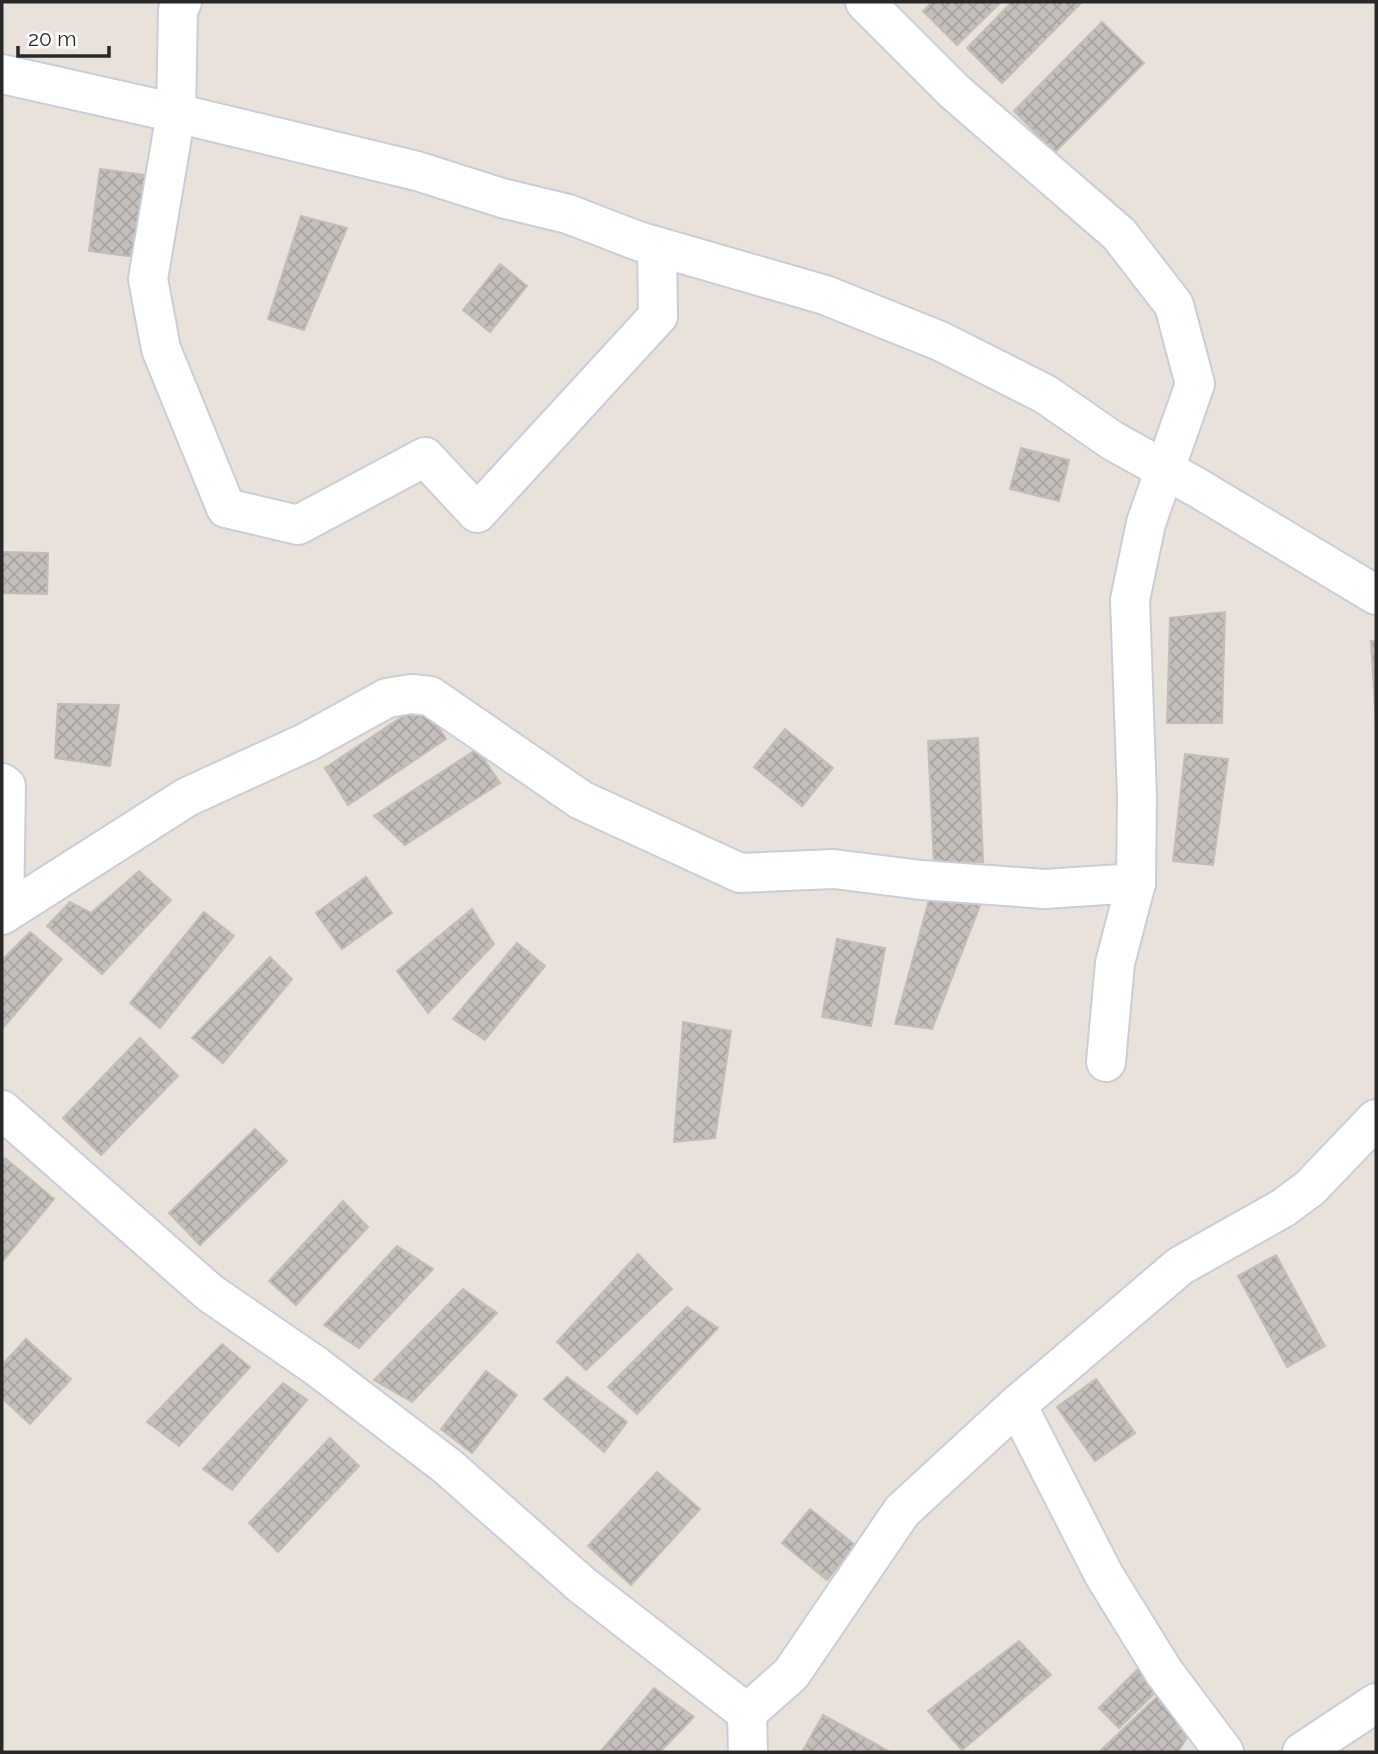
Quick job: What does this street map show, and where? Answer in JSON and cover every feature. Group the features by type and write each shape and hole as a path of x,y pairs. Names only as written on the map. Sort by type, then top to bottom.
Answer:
{"street":[{"path":"183,2 178,9 176,113 148,279 161,349 226,508 298,525 425,457 477,513 658,316 657,247"},
{"path":"865,2 955,92 1119,234 1174,305 1195,384 1146,523 1130,600 1137,797 1136,883 1115,963 1106,1062"},
{"path":"2,74 417,171 502,198 568,214 657,247 825,295 940,341 1045,394 1113,441 1376,596"},
{"path":"3,914 187,797 307,742 387,698 411,694 430,696 580,800 740,873 834,869 921,880 1045,889 1136,883"},
{"path":"2,783 6,786 3,914"},
{"path":"2,1110 210,1293 316,1366 447,1466 582,1586 747,1713"},
{"path":"748,1752 747,1713 791,1674 902,1511 1017,1405 1181,1266 1283,1208 1310,1188 1376,1119"},
{"path":"1017,1405 1104,1575 1164,1672 1224,1752"},
{"path":"1302,1752 1376,1703"}],"building":[{"path":"932,2 1001,2 957,45 923,11"},
{"path":"1012,2 1082,2 1002,83 967,48"},
{"path":"1102,22 1144,63 1055,152 1014,111"},
{"path":"100,169 146,175 135,257 89,251"},
{"path":"301,216 347,228 304,330 268,319"},
{"path":"500,264 527,286 490,332 463,310"},
{"path":"1021,448 1069,460 1059,501 1010,489"},
{"path":"2,552 48,553 47,594 2,593"},
{"path":"1225,612 1222,723 1167,723 1170,618"},
{"path":"1371,641 1376,641 1376,724"},
{"path":"423,703 446,739 348,805 325,768"},
{"path":"58,704 119,705 110,766 55,758"},
{"path":"785,729 833,768 802,806 754,767"},
{"path":"978,738 983,862 934,864 928,741"},
{"path":"477,749 500,783 405,845 374,816"},
{"path":"1185,754 1228,759 1213,865 1173,861"},
{"path":"139,871 171,900 102,974 47,926 70,902 91,913"},
{"path":"366,877 392,913 342,949 316,913"},
{"path":"929,900 981,903 932,1029 895,1024"},
{"path":"472,909 494,944 428,1013 397,971"},
{"path":"204,912 234,936 160,1028 130,1003"},
{"path":"30,932 62,959 2,1029 2,960"},
{"path":"837,939 885,948 871,1026 822,1017"},
{"path":"517,943 545,966 485,1040 453,1019"},
{"path":"270,957 292,979 223,1063 192,1038"},
{"path":"683,1022 731,1031 715,1138 674,1142"},
{"path":"140,1038 178,1076 101,1155 63,1118"},
{"path":"255,1129 287,1161 200,1245 169,1213"},
{"path":"5,1158 54,1199 2,1262 2,1162"},
{"path":"343,1201 368,1227 296,1305 269,1281"},
{"path":"397,1246 433,1269 359,1348 324,1325"},
{"path":"638,1254 672,1289 586,1370 557,1342"},
{"path":"1276,1255 1325,1346 1287,1367 1238,1276"},
{"path":"463,1289 497,1313 412,1402 374,1380"},
{"path":"687,1307 718,1328 637,1414 608,1387"},
{"path":"26,1339 71,1379 30,1424 2,1398 2,1365"},
{"path":"222,1344 250,1367 179,1446 147,1422"},
{"path":"486,1371 517,1395 472,1453 441,1429"},
{"path":"567,1377 627,1422 604,1452 544,1399"},
{"path":"1096,1379 1135,1433 1095,1461 1057,1407"},
{"path":"283,1383 307,1400 232,1490 203,1469"},
{"path":"330,1438 359,1466 278,1552 249,1523"},
{"path":"657,1472 700,1509 631,1585 588,1546"},
{"path":"810,1509 855,1545 827,1580 782,1543"},
{"path":"1019,1641 1051,1675 962,1750 928,1711"},
{"path":"1143,1664 1163,1685 1119,1728 1099,1708"},
{"path":"654,1688 694,1717 660,1752 600,1752"},
{"path":"1163,1691 1193,1727 1178,1752 1099,1752"},
{"path":"823,1715 890,1752 802,1752"}]}
